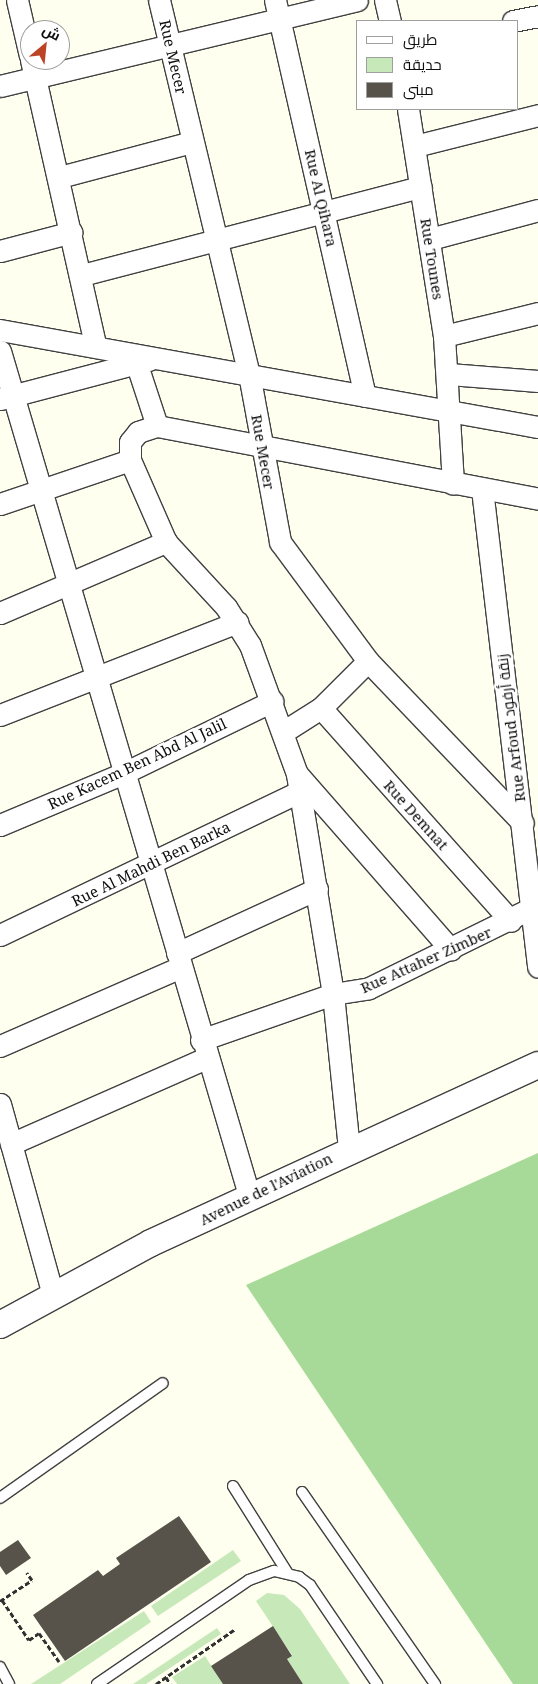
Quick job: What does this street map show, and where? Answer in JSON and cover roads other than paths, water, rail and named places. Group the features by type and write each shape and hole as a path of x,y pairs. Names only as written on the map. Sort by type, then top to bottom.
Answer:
{"street":[{"path":"17,0 22,20"},
{"name":"Rue Mecer","path":"159,0 249,374 280,542 368,661 523,823"},
{"path":"70,62 170,44 277,9 357,0"},
{"path":"385,0 390,20"},
{"name":"Rue Al Qihara","path":"277,9 364,396"},
{"path":"518,20 538,16"},
{"path":"0,86 29,70"},
{"path":"33,70 82,275 95,345"},
{"name":"Rue Tounes","path":"408,110 422,187 444,336 448,374 448,410"},
{"path":"415,146 538,115"},
{"path":"60,177 192,142"},
{"path":"82,275 323,209 422,187"},
{"path":"430,239 538,210"},
{"path":"0,251 72,232"},
{"path":"444,336 538,313"},
{"path":"0,330 95,345 146,360 249,374 538,427"},
{"path":"0,351 7,396 40,487 179,960 203,1049 250,1198"},
{"path":"7,396 146,360"},
{"path":"146,360 157,426"},
{"path":"448,374 538,381"},
{"path":"448,410 453,484"},
{"path":"349,1149 333,994 299,782 272,701 237,622 166,542 130,460 132,437 157,426 262,449 538,499"},
{"path":"0,504 40,487 130,460"},
{"name":"Rue Arfoud زنقة أرفود","path":"482,489 523,823 536,906 538,967"},
{"path":"0,613 166,542"},
{"path":"0,715 237,622"},
{"path":"283,732 321,708 368,661"},
{"name":"Rue Kacem Ben Abd Al Jalil","path":"0,825 124,773 272,701"},
{"name":"Rue Demnat","path":"321,708 510,921"},
{"path":"299,782 451,950"},
{"name":"Rue Al Mahdi Ben Barka","path":"0,935 151,865 299,782"},
{"path":"0,1046 179,960 317,889"},
{"name":"Rue Attaher Zimber","path":"11,1144 203,1049 333,994 369,988 451,950 536,906"},
{"name":"Avenue de l'Aviation","path":"0,1325 53,1295 349,1149 538,1065"},
{"path":"0,1104 53,1295"}],"lane":[{"path":"0,1498 163,1383"},
{"path":"233,1486 287,1572 310,1585 377,1684"},
{"path":"302,1492 435,1684"},
{"path":"97,1684 255,1577 287,1572"},
{"path":"0,1667 10,1684"}]}
